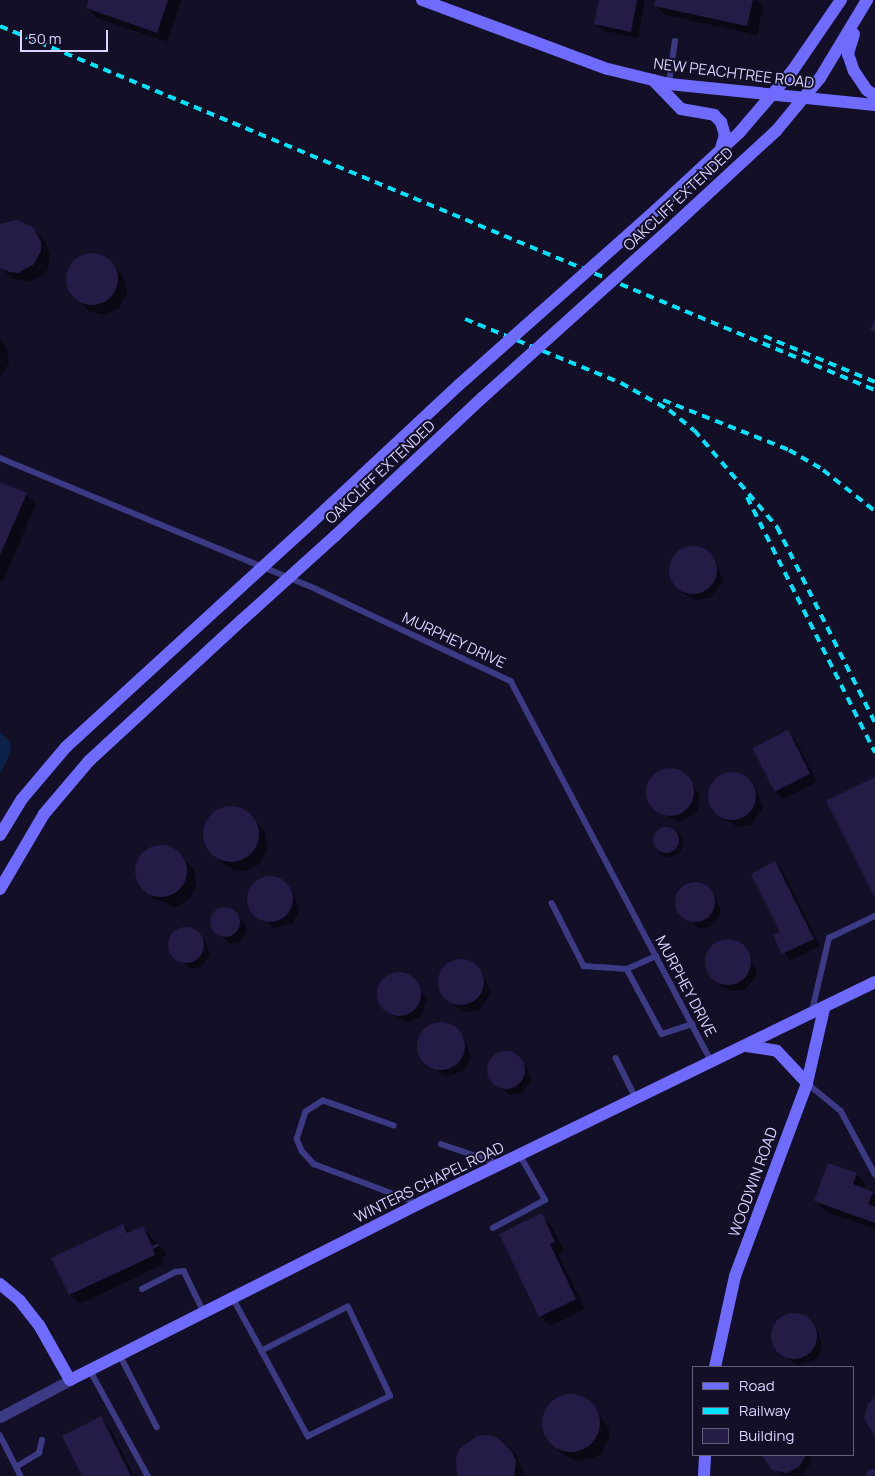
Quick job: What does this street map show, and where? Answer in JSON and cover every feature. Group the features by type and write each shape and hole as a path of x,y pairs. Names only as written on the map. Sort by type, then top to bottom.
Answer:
{"main road":[{"name":"NEW PEACHTREE ROAD","path":"422,0 608,69 669,84 875,105"},
{"name":"OAKCLIFF EXTENDED","path":"0,834 22,799 66,747 460,384 720,151 793,70 841,0"},
{"path":"867,0 859,17 848,54 854,71 867,90 875,96"},
{"name":"OAKCLIFF EXTENDED","path":"0,889 44,814 89,761 335,536 482,398 776,131 840,49 859,17"},
{"path":"653,80 681,110 714,115 721,122 724,135 720,151"},
{"name":"WINTERS CHAPEL ROAD","path":"70,1380 420,1203 502,1165 711,1061 824,1009 875,982"},
{"name":"WOODWIN ROAD","path":"716,1366 735,1276 806,1083 824,1009"},
{"path":"745,1046 772,1048 806,1083"},
{"path":"0,1284 20,1301 39,1325 70,1380"},
{"path":"704,1476 705,1456"}],"street":[{"name":"WINTERS CHAPEL ROAD","path":"0,1417 70,1380"}],"lane":[{"path":"669,84 675,41"},
{"name":"MURPHEY DRIVE","path":"0,458 316,590 512,681 711,1061"},
{"path":"552,903 584,966 627,969 656,956"},
{"path":"811,1015 829,938 875,916"},
{"path":"627,969 662,1034 692,1024"},
{"path":"616,1058 636,1098"},
{"path":"806,1083 841,1111 875,1174"},
{"path":"394,1126 323,1101 306,1112 297,1139 302,1151 314,1164 420,1203"},
{"path":"441,1144 502,1165"},
{"path":"493,1228 545,1200 520,1156"},
{"path":"142,1289 176,1272 184,1271 204,1312"},
{"path":"233,1298 308,1436 390,1396 348,1307 262,1351"},
{"path":"120,1355 157,1427"},
{"path":"90,1370 148,1476"},
{"path":"0,1435 21,1476"},
{"path":"16,1467 39,1453 42,1440"}],"water":[{"path":"0,732 10,742 11,752 0,774"}],"building":[{"path":"89,0 168,0 157,33 86,8"},
{"path":"599,0 637,0 631,32 594,24"},
{"path":"655,0 753,0 747,26 654,6"},
{"path":"17,220 33,227 41,242 41,251 33,265 18,273 0,268 0,224"},
{"path":"87,253 97,253 111,260 118,274 118,284 111,298 97,305 87,305 77,301 70,294 66,284 66,274 70,264 77,257"},
{"path":"875,318 875,332 870,330"},
{"path":"0,482 27,493 0,555"},
{"path":"693,546 702,548 710,553 715,561 717,570 715,579 710,587 702,592 693,594 684,592 676,587 671,579 669,570 671,561 676,553 684,548"},
{"path":"788,730 810,774 775,792 752,748"},
{"path":"670,768 679,770 687,775 692,783 694,792 692,801 687,809 679,814 670,816 661,814 653,809 648,801 646,792 648,783 653,775 661,770"},
{"path":"732,772 741,774 749,779 754,787 756,796 754,805 749,813 741,818 732,820 723,818 715,813 710,805 708,796 710,787 715,779 723,774"},
{"path":"875,777 875,898 826,801"},
{"path":"231,806 242,808 251,814 257,823 259,834 257,845 251,854 242,860 231,862 220,860 211,854 205,845 203,834 205,823 211,814 220,808"},
{"path":"666,827 675,831 679,840 675,849 666,853 657,849 653,840 657,831"},
{"path":"156,845 166,845 180,852 187,866 187,876 180,890 166,897 156,897 146,893 139,886 135,876 135,866 139,856 146,849"},
{"path":"775,861 814,939 782,954 773,935 780,932 751,874"},
{"path":"270,876 283,880 289,886 293,899 289,912 283,918 270,922 257,918 251,912 247,899 251,886 257,880"},
{"path":"695,882 709,888 715,902 709,916 695,922 681,916 675,902 681,888"},
{"path":"225,907 236,911 240,922 236,933 225,937 214,933 210,922 214,911"},
{"path":"186,927 199,932 204,945 199,958 186,963 173,958 168,945 173,932"},
{"path":"728,939 741,943 747,949 751,962 747,975 741,981 728,985 715,981 709,975 705,962 709,949 715,943"},
{"path":"461,959 474,963 480,969 484,982 480,995 474,1001 461,1005 448,1001 442,995 438,982 442,969 448,963"},
{"path":"399,972 411,976 417,982 421,994 417,1006 411,1012 399,1016 387,1012 381,1006 377,994 381,982 387,976"},
{"path":"441,1022 450,1024 458,1029 463,1037 465,1046 463,1055 458,1063 450,1068 441,1070 432,1068 424,1063 419,1055 417,1046 419,1037 424,1029 432,1024"},
{"path":"506,1051 519,1057 525,1070 519,1083 506,1089 493,1083 487,1070 493,1057"},
{"path":"828,1163 857,1173 853,1184 873,1192 868,1204 875,1207 875,1223 814,1201"},
{"path":"542,1213 555,1242 550,1244 576,1299 539,1317 499,1234"},
{"path":"123,1224 127,1233 143,1226 152,1246 158,1243 159,1246 153,1249 155,1255 69,1295 51,1258"},
{"path":"794,1313 807,1317 813,1323 817,1336 813,1349 807,1355 794,1359 781,1355 775,1349 771,1336 775,1323 781,1317"},
{"path":"571,1394 582,1396 592,1402 598,1412 600,1423 598,1434 592,1444 582,1450 571,1452 560,1450 550,1444 544,1434 542,1423 544,1412 550,1402 560,1396"},
{"path":"875,1397 875,1437 864,1418 868,1404"},
{"path":"101,1416 131,1476 82,1476 62,1436"},
{"path":"488,1435 498,1438 512,1452 516,1461 514,1476 457,1476 456,1457 460,1448 477,1436"},
{"path":"762,1456 805,1456 799,1467 786,1473 772,1470"},
{"path":"875,1469 875,1476 865,1476 869,1470"}],"railway":[{"path":"0,26 875,390"},
{"path":"465,319 621,383 669,410 694,430 777,527 875,723"},
{"path":"764,336 875,382"},
{"path":"663,400 789,450 823,470 875,511"},
{"path":"747,497 875,753"}]}
